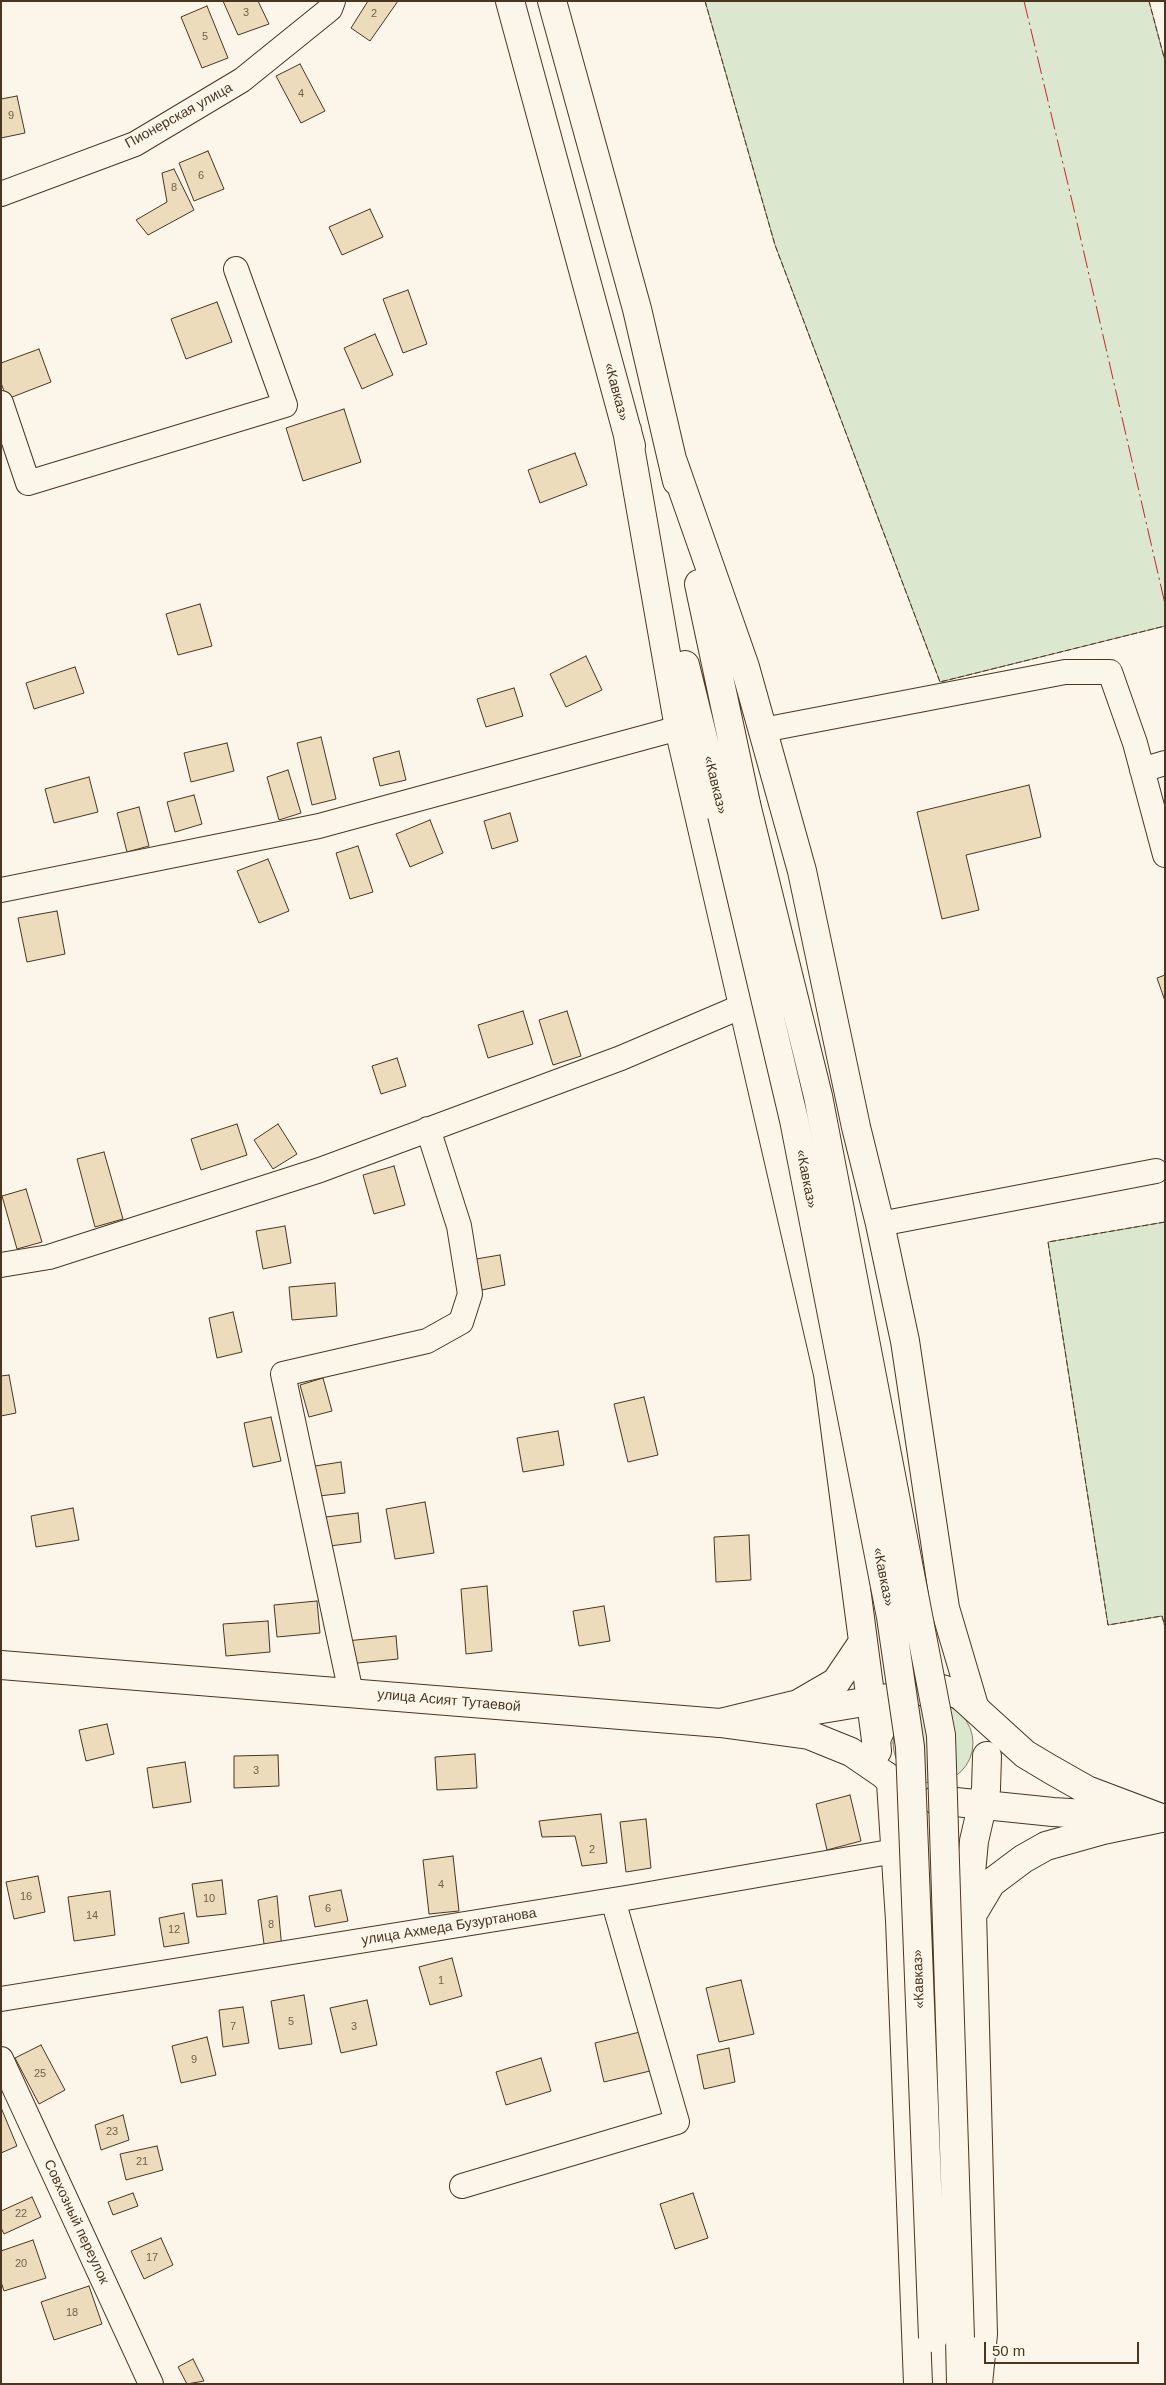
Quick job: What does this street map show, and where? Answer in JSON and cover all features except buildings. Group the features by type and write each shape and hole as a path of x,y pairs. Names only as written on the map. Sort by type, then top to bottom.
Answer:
{"main road":[{"name":"«Кавказ»","path":"510,1 626,430 818,1096 941,1735 961,2384"},
{"name":"«Кавказ»","path":"552,1 637,309 673,462 734,809 891,1617 910,1747 933,2338 930,2384"},
{"path":"626,430 679,728 745,1005 828,1374 878,1759 889,1780 912,1796 983,1805 1163,1818"},
{"path":"673,462 744,667 802,871 856,1128 880,1224 905,1341 945,1608 974,1706 984,1721 988,1738 983,1805 974,1841 972,1873 984,2334 978,2384"},
{"path":"720,1723 798,1704 836,1682 863,1642"},
{"name":"улица Асият Тутаевой","path":"1,1665 720,1723 809,1735 851,1752 889,1780"},
{"path":"720,1723 790,1716 870,1702 907,1694 924,1688 942,1689 960,1695 1018,1748 1033,1759 1087,1790 1163,1818"},
{"path":"876,1740 892,1706 907,1694"},
{"path":"936,1800 953,1796 969,1787 981,1773 987,1756"},
{"name":"«Кавказ»","path":"889,1780 895,1851 918,2384"},
{"path":"972,1915 991,1883 1023,1859 1046,1846 1103,1830 1163,1818"}],"street":[{"name":"Пионерская улица","path":"1,194 135,144 242,80 330,9 333,1"},
{"path":"1,403 28,484 285,406 236,269"},
{"path":"763,730 1065,672 1110,672 1142,770 1165,855"},
{"path":"1,890 319,826 679,728"},
{"path":"1142,770 1165,763"},
{"path":"1,1265 49,1257 320,1170 621,1058 745,1005"},
{"path":"351,1693 283,1374 427,1341 461,1322 470,1294 459,1226 428,1129"},
{"path":"880,1224 1156,1171"},
{"name":"улица Ахмеда Бузуртанова","path":"1,1999 613,1900 895,1851"},
{"path":"462,2186 677,2122 613,1900"},
{"name":"Совхозный переулок","path":"1,2060 151,2384"}],"green space":[{"path":"705,1 1149,1 1165,61 1165,626 940,682 775,245"},
{"path":"1165,1222 1165,1627 1162,1616 1108,1625 1048,1242"},
{"path":"933,1703 948,1706 961,1715 970,1728 973,1743 970,1758 961,1771 948,1780 933,1783 918,1780 905,1771 896,1758 893,1743 896,1728 905,1715 918,1706"}],"fence":[{"path":"705,1 775,245 940,682 1165,626"},
{"path":"1149,1 1165,61"},
{"path":"1165,1222 1048,1242 1108,1625 1162,1616 1165,1627"}],"power":[{"path":"1024,1 1165,604"}]}
